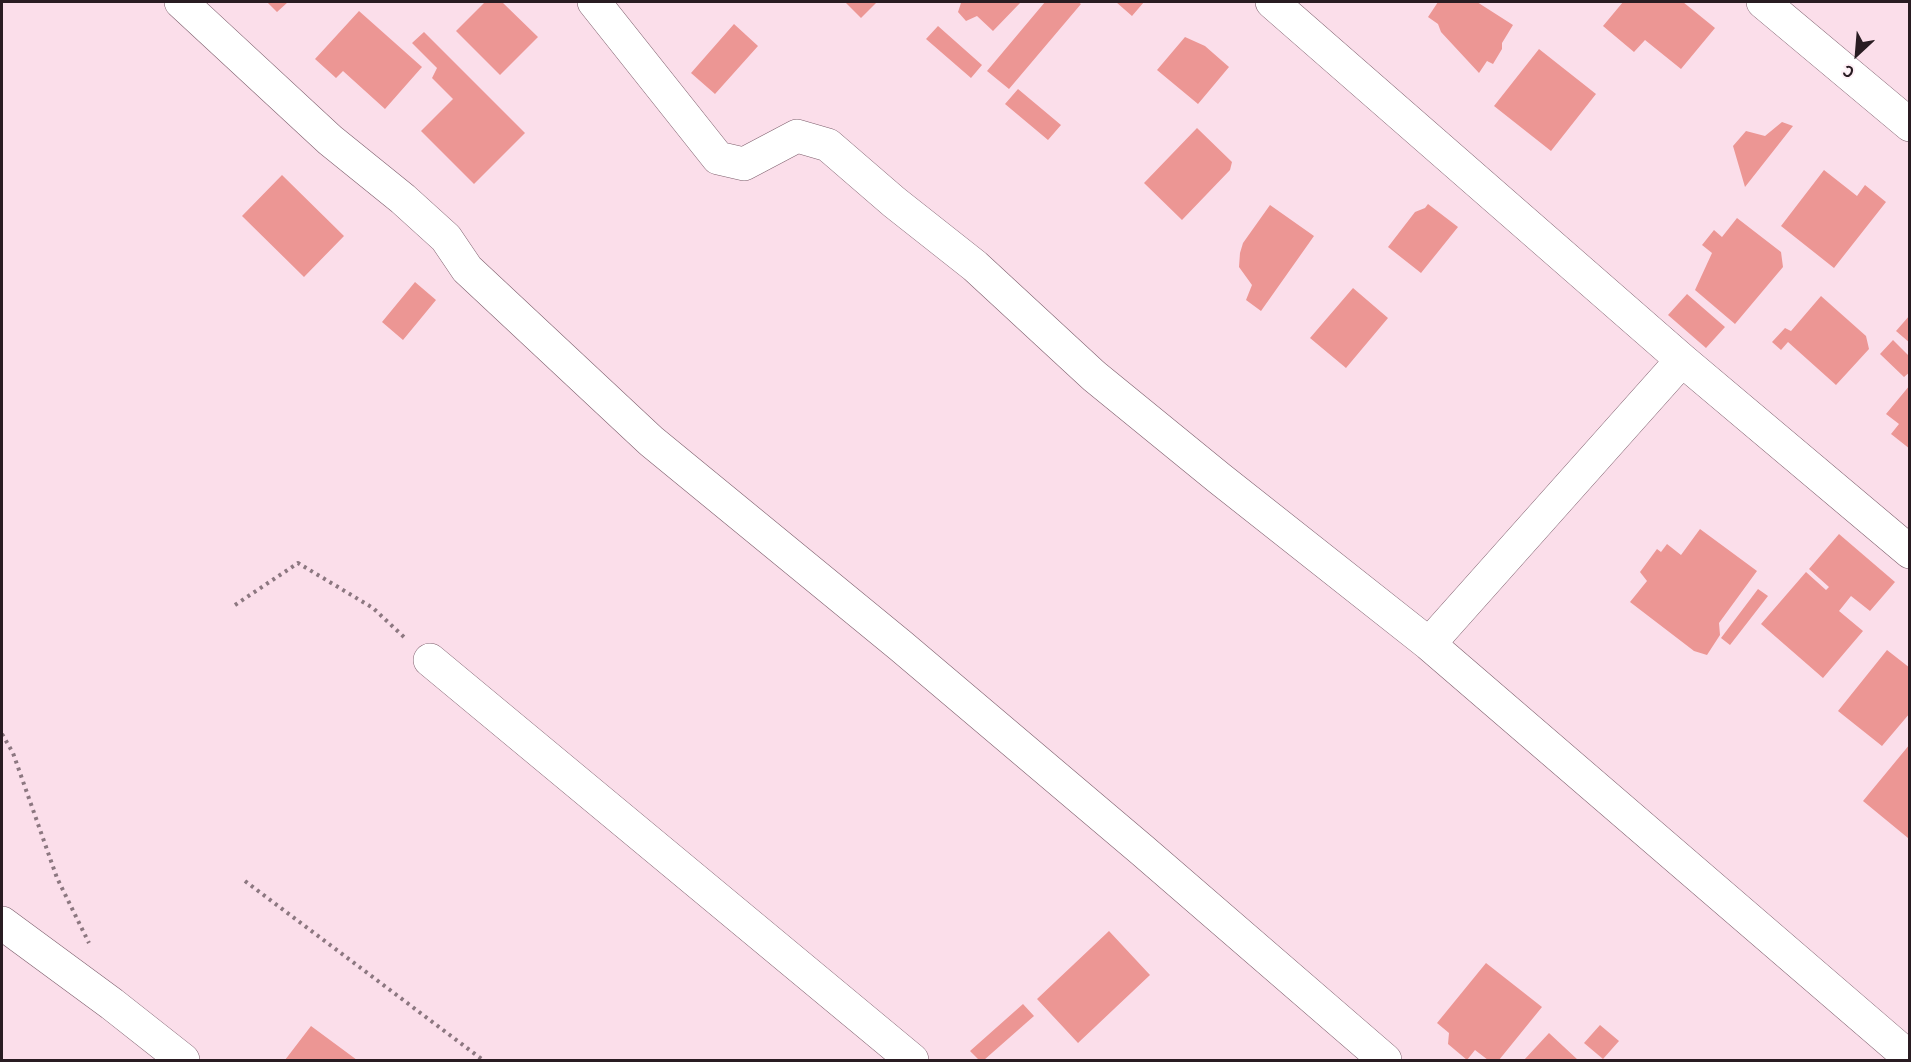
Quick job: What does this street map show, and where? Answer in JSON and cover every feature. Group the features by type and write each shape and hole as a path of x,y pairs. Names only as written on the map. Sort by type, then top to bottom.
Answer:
{"street":[{"path":"181,2 330,140 404,200 446,238 467,269 651,441 902,646 1385,1060"},
{"path":"594,2 718,158 744,164 797,136 828,145 894,202 975,266 1103,384 1429,644 1910,1058"},
{"path":"1272,2 1682,360 1910,552"},
{"path":"1763,2 1910,125"},
{"path":"1429,644 1682,360"},
{"path":"430,660 912,1060"},
{"path":"6,935 112,1004 183,1060"}],"path":[{"path":"235,605 298,563 373,608 430,660"},
{"path":"2,734 13,753 57,878 92,950"},
{"path":"245,881 483,1060"}],"building":[{"path":"267,2 288,2 277,12"},
{"path":"485,2 502,2 538,37 500,75 456,31"},
{"path":"845,2 877,2 861,18"},
{"path":"959,2 1021,2 993,31 977,16 966,21 958,12 961,3"},
{"path":"1045,2 1078,2 1081,4 1009,89 987,71"},
{"path":"1116,2 1144,2 1132,16"},
{"path":"1438,2 1477,2 1513,25 1493,64 1487,61 1479,73 1441,32 1438,24 1428,17"},
{"path":"1623,2 1683,2 1715,28 1681,69 1645,40 1634,52 1603,26"},
{"path":"359,11 422,67 385,109 343,71 336,78 315,59"},
{"path":"734,24 758,46 715,94 691,73"},
{"path":"938,26 982,65 971,78 926,39"},
{"path":"424,32 525,133 474,184 421,131 453,99 432,78 437,68 412,43"},
{"path":"1185,37 1205,46 1229,67 1198,104 1157,70"},
{"path":"1539,49 1596,94 1551,151 1494,106"},
{"path":"1018,89 1061,125 1048,140 1005,104"},
{"path":"1782,122 1793,126 1745,187 1733,146 1746,131 1765,136"},
{"path":"1197,128 1232,162 1230,170 1182,220 1144,183"},
{"path":"1824,170 1857,196 1865,185 1886,202 1834,268 1781,226"},
{"path":"282,175 344,236 304,277 242,216"},
{"path":"1428,204 1458,227 1421,273 1388,247 1415,212 1425,208"},
{"path":"1270,205 1314,236 1261,311 1246,300 1252,285 1239,267 1240,253 1243,243"},
{"path":"1737,218 1781,252 1783,267 1735,324 1695,290 1712,253 1702,245 1714,230 1722,237"},
{"path":"415,282 436,300 403,340 382,322"},
{"path":"1353,288 1388,318 1346,368 1310,338"},
{"path":"1687,294 1725,327 1706,348 1668,315"},
{"path":"1821,296 1866,336 1869,349 1836,385 1788,342 1781,350 1772,342 1785,328 1791,331"},
{"path":"1910,315 1910,343 1896,331"},
{"path":"1893,340 1910,357 1910,372 1904,377 1880,354"},
{"path":"1910,385 1910,449 1891,434 1899,424 1886,414"},
{"path":"1700,529 1757,571 1719,623 1720,635 1707,655 1694,651 1630,602 1647,581 1640,572 1657,549 1661,552 1667,544 1681,555"},
{"path":"1839,534 1895,582 1870,611 1851,596 1839,611 1863,631 1823,678 1761,624 1806,572 1826,590 1829,587 1809,569"},
{"path":"1758,589 1768,596 1730,645 1721,638"},
{"path":"1887,650 1910,668 1910,713 1882,746 1838,711"},
{"path":"1910,744 1910,837 1908,838 1863,801"},
{"path":"1109,931 1150,975 1078,1043 1037,999"},
{"path":"1486,963 1542,1007 1499,1060 1488,1060 1475,1050 1467,1060 1448,1044 1449,1033 1437,1023"},
{"path":"1023,1004 1034,1016 984,1060 979,1060 970,1051"},
{"path":"1600,1025 1619,1041 1603,1059 1584,1043"},
{"path":"311,1026 357,1060 285,1060"},
{"path":"1549,1033 1578,1060 1524,1060"}]}
